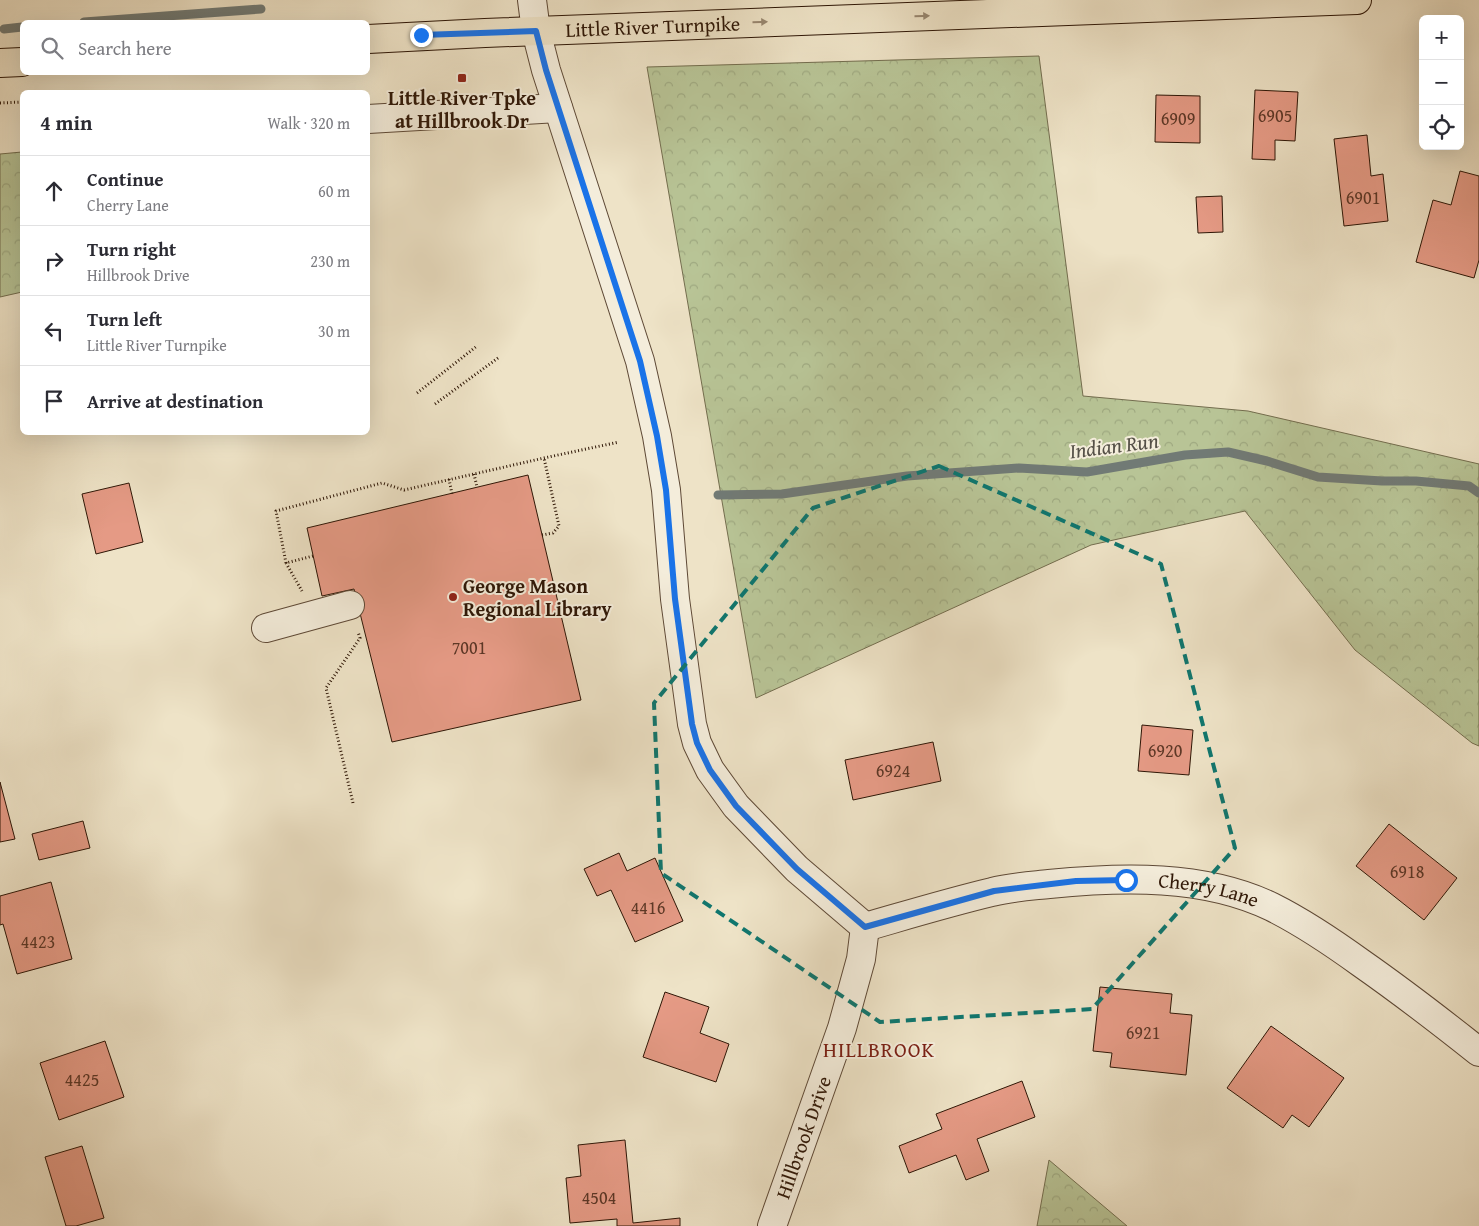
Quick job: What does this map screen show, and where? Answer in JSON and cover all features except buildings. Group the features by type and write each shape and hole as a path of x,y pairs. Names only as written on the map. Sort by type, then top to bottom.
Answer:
{"main road":[{"name":"Little River Turnpike","path":"370,39 1357,0"},
{"path":"0,63 20,62"}],"street":[{"path":"532,0 536,31 546,70 640,361 655,427 666,490 675,599 692,724 697,743 710,770 736,806 797,869 865,927"},
{"path":"370,118 558,108"},
{"path":"266,628 350,605"},
{"name":"Cherry Lane","path":"865,927 994,891 1021,887 1076,881 1141,880 1202,885 1240,895 1270,906 1314,929 1404,993 1479,1052"},
{"name":"Hillbrook Drive","path":"772,1226 842,1028 862,959 865,927"}],"path":[{"path":"0,103 20,102"},
{"path":"417,393 477,346"},
{"path":"435,404 498,358"},
{"path":"305,597 286,563 276,511 382,483 404,490 619,442"},
{"path":"542,535 553,533 559,526 544,458"},
{"path":"490,463 492,470"},
{"path":"474,474 477,487"},
{"path":"449,479 452,494"},
{"path":"286,563 313,556"},
{"path":"350,605 360,638 326,688 353,803"}],"highlighted area":[{"path":"939,466 1161,564 1235,848 1092,1009 880,1022 661,873 654,703 813,508"}],"green space":[{"path":"1039,56 1083,396 1248,411 1479,464 1479,746 1472,743 1355,650 1245,511 1091,545 756,698 647,67"},
{"path":"20,152 20,292 0,297 0,154"},
{"path":"1049,1160 1127,1226 1037,1226"}],"waterway":[{"path":"111,20 261,9"},
{"path":"4,29 20,27"},
{"name":"Indian Run","path":"718,495 782,494 907,476 1019,468 1087,472 1185,455 1228,452 1267,461 1318,477 1416,481 1469,486 1479,493"}],"place":[{"name":"Little River Tpke at Hillbrook Dr","path":"462,78"},
{"name":"George Mason Regional Library","path":"453,597"}],"district":[{"name":"HILLBROOK","path":"879,1050"}],"route":[{"path":"421,35 536,31 546,70 640,361 651,408 666,490 675,599 692,724 697,743 710,770 736,806 797,869 865,927 994,891 1076,881 1126,880"}]}
